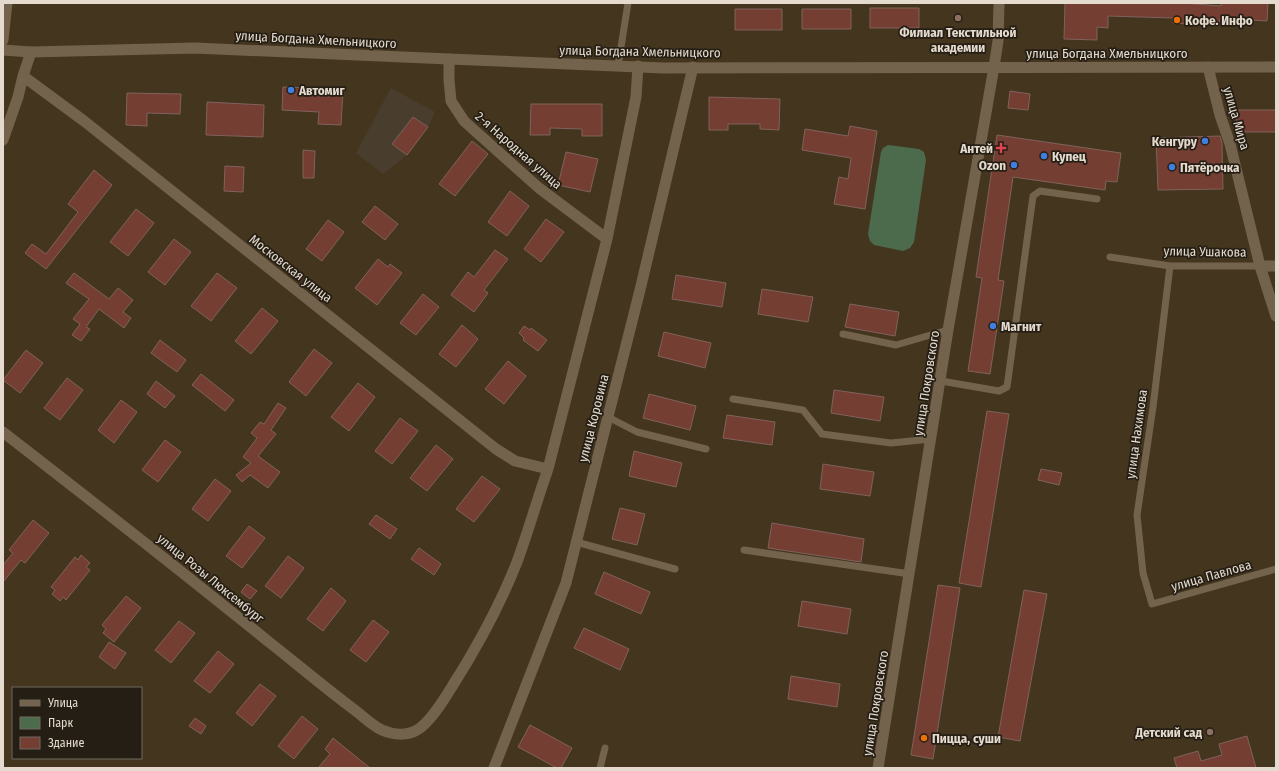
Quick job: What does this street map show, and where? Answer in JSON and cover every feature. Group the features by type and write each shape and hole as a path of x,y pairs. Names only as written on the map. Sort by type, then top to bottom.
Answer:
{"street":[{"path":"3,40 7,3"},
{"name":"улица Покровского","path":"878,768 948,330 994,67 998,41 999,3"},
{"name":"улица Богдана Хмельницкого","path":"3,50 31,52 195,48 663,68 1276,67"},
{"path":"3,140 18,97 22,76 31,52"},
{"name":"2-я Народная улица","path":"449,60 451,101 464,121 539,188 607,239"},
{"path":"548,469 607,239 636,97 638,66"},
{"name":"улица Коровина","path":"494,768 566,583 640,290 693,67"},
{"name":"улица Мира","path":"1208,67 1220,115 1230,144 1260,266 1276,316"},
{"name":"Московская улица","path":"22,76 84,121 496,449 515,462 548,469"},
{"name":"улица Ушакова","path":"1260,266 1276,266"},
{"name":"улица Розы Люксембург","path":"3,432 338,697 381,730 395,734 407,734 417,730 426,723 450,690 470,658 516,565 529,530 537,499 548,469"}],"lane":[{"path":"618,66 628,3"},
{"path":"941,381 999,391 1007,387 1034,196 1040,191 1097,198"},
{"name":"улица Ушакова","path":"1110,257 1170,266 1260,266"},
{"name":"улица Нахимова","path":"1152,604 1143,573 1137,515 1170,266"},
{"path":"843,334 896,345 948,330"},
{"path":"732,398 803,410 822,434 891,443 931,439"},
{"path":"608,417 637,432 706,449"},
{"path":"576,542 675,569"},
{"path":"744,550 910,574"},
{"name":"улица Павлова","path":"1152,604 1276,569"},
{"path":"600,768 605,748"}],"shaded area":[{"path":"391,88 435,112 428,127 407,155 383,174 356,153"}],"green space":[{"path":"888,145 919,149 924,152 926,160 914,242 910,248 903,251 874,245 870,241 868,234 881,152 883,148"}],"building":[{"path":"1065,3 1183,3 1221,6 1221,3 1268,3 1267,21 1220,18 1219,26 1173,23 1173,18 1108,16 1108,28 1097,27 1097,40 1064,39"},
{"path":"870,8 919,8 919,28 870,28"},
{"path":"735,9 782,9 782,30 735,30"},
{"path":"802,9 851,9 851,29 802,29"},
{"path":"283,87 343,89 341,125 318,124 319,112 282,110"},
{"path":"1010,91 1030,94 1028,110 1008,108"},
{"path":"127,93 181,94 180,114 147,113 147,126 126,125"},
{"path":"709,97 780,99 779,130 760,129 760,124 728,124 728,130 709,130"},
{"path":"207,102 264,105 263,137 206,135"},
{"path":"531,104 602,104 602,136 582,136 582,129 550,128 550,135 530,135"},
{"path":"1237,110 1276,110 1276,132 1236,132"},
{"path":"413,117 428,127 407,155 392,144"},
{"path":"850,126 877,131 865,209 834,204 839,177 848,179 851,158 802,150 805,129 848,136"},
{"path":"997,135 1121,153 1117,182 1106,181 1105,190 1013,177 998,280 1004,281 990,374 968,371 982,278 976,277"},
{"path":"1220,136 1222,143 1223,189 1158,190 1156,138"},
{"path":"472,141 488,154 455,196 439,184"},
{"path":"303,150 315,151 314,178 303,178"},
{"path":"566,152 598,159 590,192 558,185"},
{"path":"225,166 244,167 243,192 224,191"},
{"path":"94,170 112,185 46,269 25,253 32,244 46,254 78,212 68,204"},
{"path":"510,191 529,206 507,236 488,222"},
{"path":"375,206 398,224 385,240 362,222"},
{"path":"136,209 154,223 128,256 110,242"},
{"path":"546,219 564,232 541,262 524,249"},
{"path":"328,220 344,232 322,261 306,249"},
{"path":"174,239 191,252 165,285 148,272"},
{"path":"495,250 508,259 484,290 488,293 474,312 451,295 468,272 474,277"},
{"path":"378,259 388,267 390,264 402,273 377,305 355,288"},
{"path":"74,273 109,299 118,288 133,300 123,312 131,318 124,328 99,309 86,327 90,329 81,341 72,335 80,324 73,319 89,299 66,283"},
{"path":"217,273 237,288 211,321 191,306"},
{"path":"676,275 726,283 722,307 672,299"},
{"path":"762,289 813,297 808,322 758,314"},
{"path":"423,294 439,307 416,335 400,323"},
{"path":"850,304 899,312 895,336 845,327"},
{"path":"262,308 278,321 251,354 235,341"},
{"path":"462,325 478,339 456,367 439,354"},
{"path":"524,326 530,330 531,328 547,340 538,351 523,340 524,338 519,333"},
{"path":"664,332 711,343 705,368 658,356"},
{"path":"160,340 186,360 177,372 151,353"},
{"path":"314,349 332,363 306,396 289,382"},
{"path":"26,350 43,363 20,393 3,380"},
{"path":"508,361 526,376 504,404 485,389"},
{"path":"201,374 234,400 225,411 192,385"},
{"path":"67,378 83,390 60,420 44,408"},
{"path":"156,381 175,396 165,408 147,394"},
{"path":"358,383 375,397 349,431 331,417"},
{"path":"834,390 884,397 880,421 831,413"},
{"path":"649,394 696,406 690,430 643,418"},
{"path":"121,400 137,412 114,443 98,430"},
{"path":"278,403 286,408 271,430 276,434 258,456 280,472 268,488 250,475 242,482 236,475 251,463 243,457 257,438 251,433 260,422 264,424"},
{"path":"987,411 1009,414 981,587 959,583"},
{"path":"727,415 775,422 772,445 723,438"},
{"path":"400,418 418,431 392,464 375,451"},
{"path":"165,440 181,452 158,482 142,470"},
{"path":"436,445 453,459 427,491 410,478"},
{"path":"634,451 682,463 676,487 629,476"},
{"path":"823,464 874,472 870,496 820,489"},
{"path":"1041,469 1062,473 1059,485 1038,480"},
{"path":"482,476 500,489 474,522 456,509"},
{"path":"215,479 231,491 208,521 192,509"},
{"path":"620,508 645,514 637,545 612,539"},
{"path":"376,515 397,529 390,539 369,524"},
{"path":"33,520 49,533 25,563 21,560 3,582 3,565 13,553 9,550"},
{"path":"772,523 864,539 861,562 768,548"},
{"path":"249,526 265,538 242,568 226,556"},
{"path":"419,548 441,564 434,575 411,559"},
{"path":"81,555 90,563 86,567 90,570 66,600 63,597 60,601 52,594 55,590 51,587 75,557 78,560"},
{"path":"288,556 304,568 281,598 265,586"},
{"path":"604,572 650,592 641,614 595,594"},
{"path":"247,584 257,591 250,599 241,592"},
{"path":"938,585 960,588 933,759 911,755"},
{"path":"331,588 346,601 323,631 307,619"},
{"path":"1024,590 1047,594 1020,741 998,737"},
{"path":"126,596 141,608 114,642 103,633 106,629 102,625"},
{"path":"802,601 851,609 847,634 798,626"},
{"path":"373,620 389,632 366,662 350,650"},
{"path":"179,621 195,633 171,663 155,650"},
{"path":"584,628 629,649 620,670 574,648"},
{"path":"109,642 126,653 115,669 99,657"},
{"path":"218,651 234,664 210,693 194,681"},
{"path":"791,676 840,684 837,707 788,699"},
{"path":"260,684 276,696 252,726 236,713"},
{"path":"302,716 318,729 294,759 278,746"},
{"path":"195,718 206,726 201,734 189,726"},
{"path":"530,725 572,748 561,768 557,768 518,747"},
{"path":"1247,736 1256,768 1177,768 1174,758 1198,751 1201,761 1222,755 1219,744"},
{"path":"333,738 370,768 318,768 330,754 325,749"}],"place":[{"name":"Филиал Текстильной академии","path":"958,18"},
{"name":"Кофе. Инфо","path":"1177,20"},
{"name":"Автомиг","path":"291,90"},
{"name":"Кенгуру","path":"1205,141"},
{"name":"Антей","path":"1001,148"},
{"name":"Купец","path":"1044,156"},
{"name":"Ozon","path":"1014,165"},
{"name":"Пятёрочка","path":"1172,167"},
{"name":"Магнит","path":"993,326"},
{"name":"Детский сад","path":"1210,732"},
{"name":"Пицца, суши","path":"924,738"}]}
